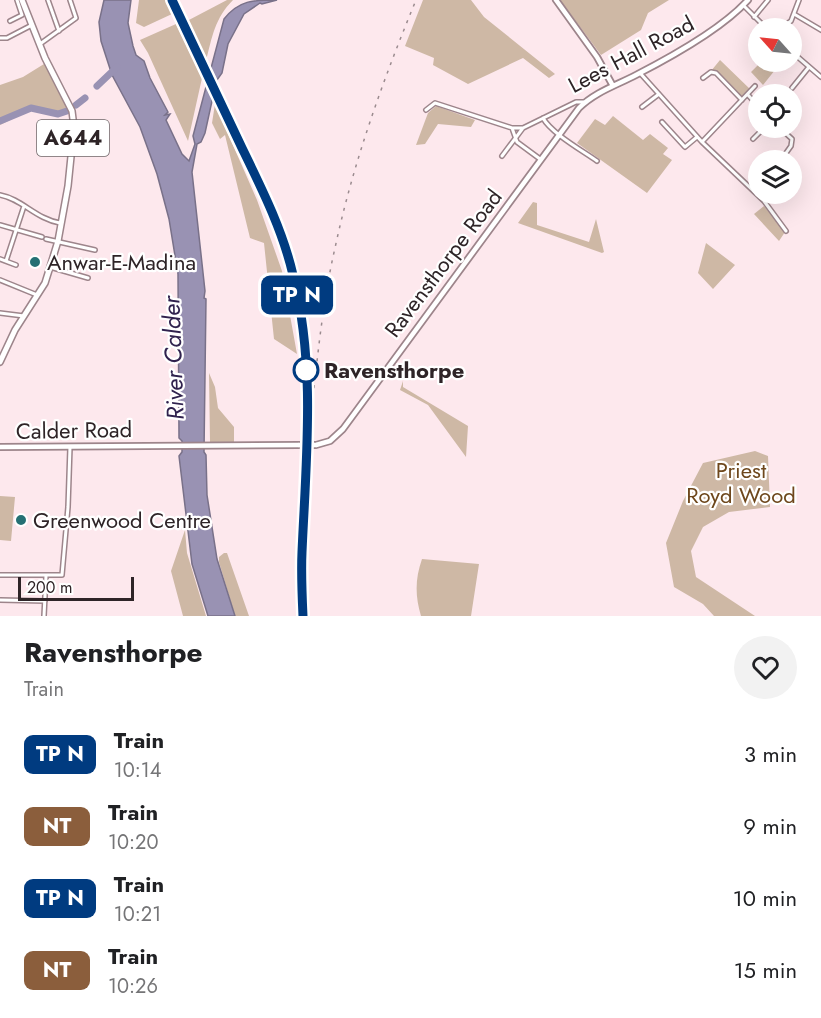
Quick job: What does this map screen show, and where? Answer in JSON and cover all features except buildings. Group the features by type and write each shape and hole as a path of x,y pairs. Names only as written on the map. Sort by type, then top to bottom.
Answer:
{"highway":[{"name":"A644","path":"0,362 2,351 45,283 58,241 72,155 74,127 72,111 39,44 22,0"}],"street":[{"path":"10,21 22,15 16,0"},
{"path":"48,0 59,31"},
{"path":"39,44 77,17 70,0"},
{"path":"556,0 597,57 614,86"},
{"name":"Lees Hall Road","path":"502,156 523,128 576,102 584,102 640,74 694,43 748,0"},
{"path":"743,5 754,17 768,0"},
{"path":"792,18 800,0"},
{"path":"794,14 821,30"},
{"path":"0,39 7,38 32,25"},
{"path":"802,61 821,76"},
{"path":"795,84 809,67"},
{"path":"703,78 711,72 716,73 742,100"},
{"path":"640,74 697,137 748,185"},
{"path":"642,107 658,94"},
{"path":"702,142 748,95"},
{"name":"Ravensthorpe Road","path":"221,444 316,446 338,434 584,102"},
{"name":"Lees Hall Road","path":"426,110 435,104 512,128 523,128"},
{"path":"543,118 559,134 597,161"},
{"path":"662,122 685,147 697,137"},
{"path":"512,128 515,138 541,159"},
{"path":"0,195 10,198 46,220 61,224"},
{"path":"765,204 786,231"},
{"path":"6,261 24,206"},
{"path":"0,225 95,250"},
{"path":"36,236 39,229"},
{"path":"0,259 16,265"},
{"path":"50,267 88,278"},
{"path":"0,280 38,295"},
{"path":"0,313 24,316"},
{"name":"Calder Road","path":"0,447 221,444"},
{"path":"0,575 62,575 70,447"},
{"path":"44,616 46,576"},
{"path":"0,600 45,601"}],"green space":[{"path":"139,0 166,0 172,14 144,27 136,23"},
{"path":"227,0 233,0 218,21 206,61 187,21"},
{"path":"423,0 471,0 484,17 555,74 549,78 523,58 468,84 433,65 434,58 405,46"},
{"path":"560,0 669,0 648,13 641,30 601,55"},
{"path":"176,24 202,78 188,141 140,40"},
{"path":"45,58 72,111 58,115 32,109 0,125 0,85 23,77 44,64 42,60"},
{"path":"720,60 748,87 748,93 742,99 716,72 711,71"},
{"path":"751,72 773,72 764,84"},
{"path":"215,104 257,200 282,271 297,354 274,339 264,243 250,238 225,135 220,139 212,123"},
{"path":"436,106 475,120 471,127 438,124 425,144 416,145 428,113"},
{"path":"613,116 643,140 650,134 668,148 663,154 672,160 647,193 577,143 595,119 605,125"},
{"path":"533,202 537,203 537,225 589,242 596,219 604,252 518,223"},
{"path":"764,206 785,232 779,241 754,214"},
{"path":"706,243 735,265 713,289 698,273"},
{"path":"209,373 215,387 218,408 234,427 234,442 210,442"},
{"path":"403,381 403,387 468,426 466,457 428,405 400,390"},
{"name":"Priest Royd Wood","path":"755,451 768,456 770,507 729,512 703,527 691,551 696,577 755,616 714,616 703,604 674,587 666,543 683,501 703,463"},
{"path":"0,496 15,497 11,541 0,540"},
{"path":"185,530 187,553 206,616 183,616 171,571"},
{"path":"227,553 249,616 235,616 219,562 219,557"},
{"path":"422,559 479,564 471,616 421,616 417,588"}],"shaded area":[{"name":"River Calder","path":"104,0 131,0 128,23 136,55 144,61 150,78 168,112 165,115 170,114 166,120 182,154 189,161 195,144 193,136 224,19 235,8 247,2 277,0 260,3 244,14 228,44 222,73 214,84 211,94 212,101 205,133 201,142 197,144 192,172 204,298 206,299 204,452 207,495 217,559 235,616 208,616 192,564 179,456 182,452 182,441 179,438 178,274 169,219 157,174 140,127 112,75 101,41 99,22"}],"waterway":[{"path":"97,86 117,67"},
{"path":"76,105 85,98"},
{"path":"0,121 31,108 58,114 67,111"}],"railway":[{"path":"170,0 254,176 270,213 291,277 302,345 306,402 299,554 300,616"},
{"path":"312,406 324,307 342,216 370,122 416,0"}],"train":[{"path":"172,0 271,208 294,276 303,329 308,402 302,555 303,616"}],"place":[{"name":"Anwar-E-Madina","path":"35,262"},
{"name":"Ravensthorpe","path":"306,370"},
{"name":"Greenwood Centre","path":"21,520"}]}
